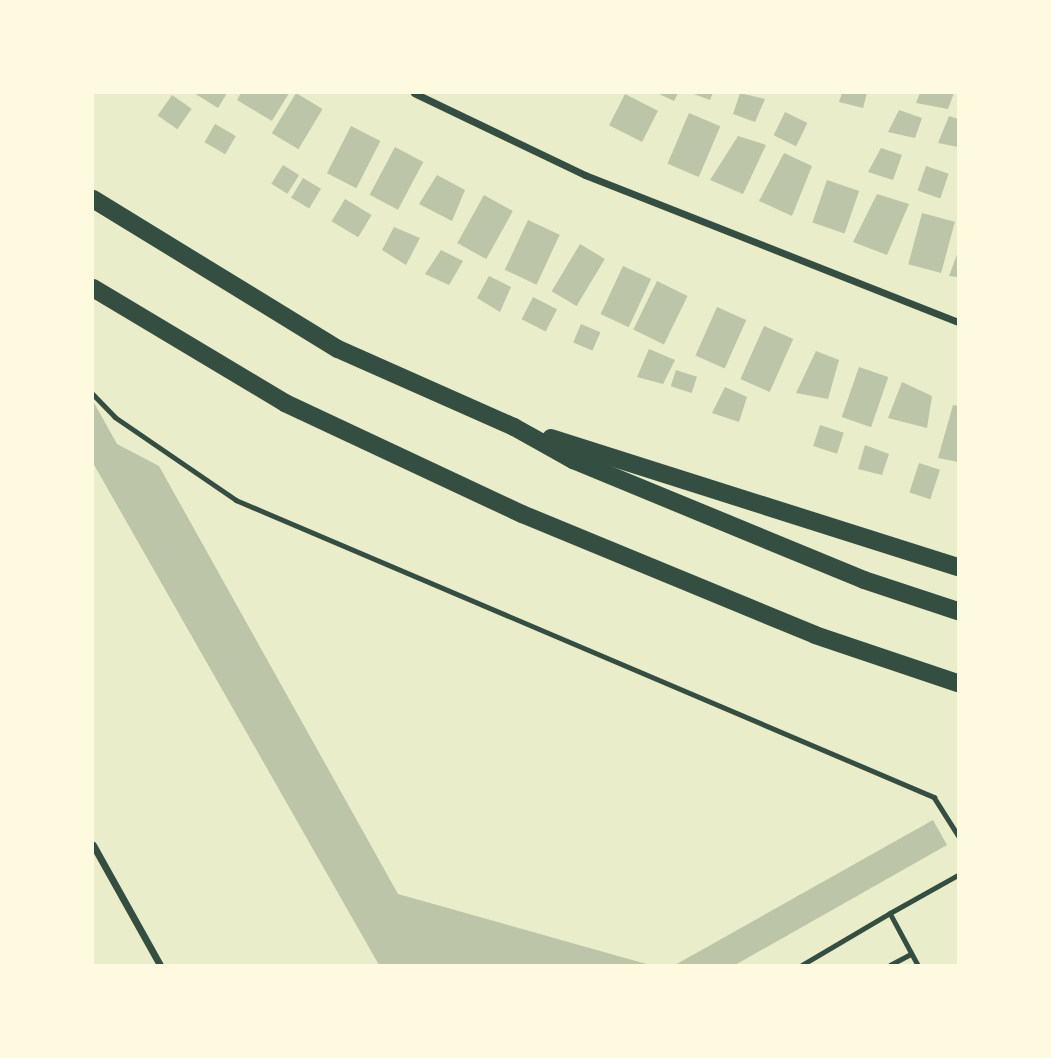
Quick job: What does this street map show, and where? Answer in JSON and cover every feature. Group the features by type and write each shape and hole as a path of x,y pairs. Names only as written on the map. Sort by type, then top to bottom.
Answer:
{"highway":[{"path":"93,199 338,349 514,427 598,470 864,580 958,611"},
{"path":"93,288 285,403 522,514 815,635 958,683"},
{"path":"514,427 958,567"}],"street":[{"path":"414,93 585,175 958,323"},
{"path":"93,845 160,965"}],"lane":[{"path":"93,394 115,417 236,500 934,797 958,835"},
{"path":"802,965 958,875"},
{"path":"890,913 918,965"},
{"path":"890,965 911,954"}],"building":[{"path":"194,93 227,93 218,108"},
{"path":"241,93 289,93 272,121 237,100"},
{"path":"296,93 323,109 298,149 272,133"},
{"path":"657,93 678,93 674,101"},
{"path":"691,93 713,93 710,100"},
{"path":"740,93 765,99 755,122 733,114"},
{"path":"842,93 867,93 863,108 839,102"},
{"path":"920,93 954,93 948,109 916,103"},
{"path":"625,94 658,111 642,142 609,125"},
{"path":"172,95 192,109 177,129 158,115"},
{"path":"899,110 922,118 915,138 888,132"},
{"path":"785,112 807,123 796,146 774,135"},
{"path":"689,113 720,126 699,177 668,164"},
{"path":"949,116 958,119 958,147 938,143"},
{"path":"215,124 236,136 225,154 204,142"},
{"path":"351,126 380,141 356,188 327,173"},
{"path":"738,136 766,145 743,194 710,180"},
{"path":"395,147 423,162 398,210 370,195"},
{"path":"881,148 902,155 893,180 868,172"},
{"path":"784,153 812,166 792,216 759,201"},
{"path":"283,165 299,175 287,194 271,184"},
{"path":"926,166 949,174 940,198 918,191"},
{"path":"437,175 465,190 452,221 419,204"},
{"path":"303,178 321,189 309,209 291,198"},
{"path":"827,180 859,191 844,234 812,223"},
{"path":"877,194 909,204 887,255 853,242"},
{"path":"484,195 513,211 486,259 457,243"},
{"path":"345,199 372,215 358,237 332,221"},
{"path":"922,213 955,222 941,273 908,264"},
{"path":"528,220 560,235 536,285 505,270"},
{"path":"394,227 420,238 406,265 382,250"},
{"path":"580,244 605,259 577,306 552,291"},
{"path":"441,250 463,261 449,285 425,274"},
{"path":"958,252 958,277 949,276"},
{"path":"623,266 651,279 629,327 601,314"},
{"path":"489,276 511,287 500,312 477,298"},
{"path":"657,281 688,296 664,344 633,330"},
{"path":"533,297 557,309 546,332 522,319"},
{"path":"717,307 746,320 725,368 695,355"},
{"path":"581,324 600,332 593,351 573,342"},
{"path":"764,326 793,339 770,392 740,379"},
{"path":"649,349 675,360 663,384 637,377"},
{"path":"816,351 839,360 828,399 796,393"},
{"path":"859,367 888,377 871,427 842,417"},
{"path":"676,370 697,377 692,393 671,386"},
{"path":"902,382 932,396 927,428 888,418"},
{"path":"725,387 747,397 739,422 712,413"},
{"path":"93,401 117,444 159,466 398,894 650,965 379,965 93,463"},
{"path":"953,405 958,406 958,462 938,458"},
{"path":"820,425 844,433 837,454 813,446"},
{"path":"865,445 889,454 882,475 858,469"},
{"path":"919,463 940,470 930,499 909,492"},
{"path":"933,820 947,845 735,965 675,965"}]}
